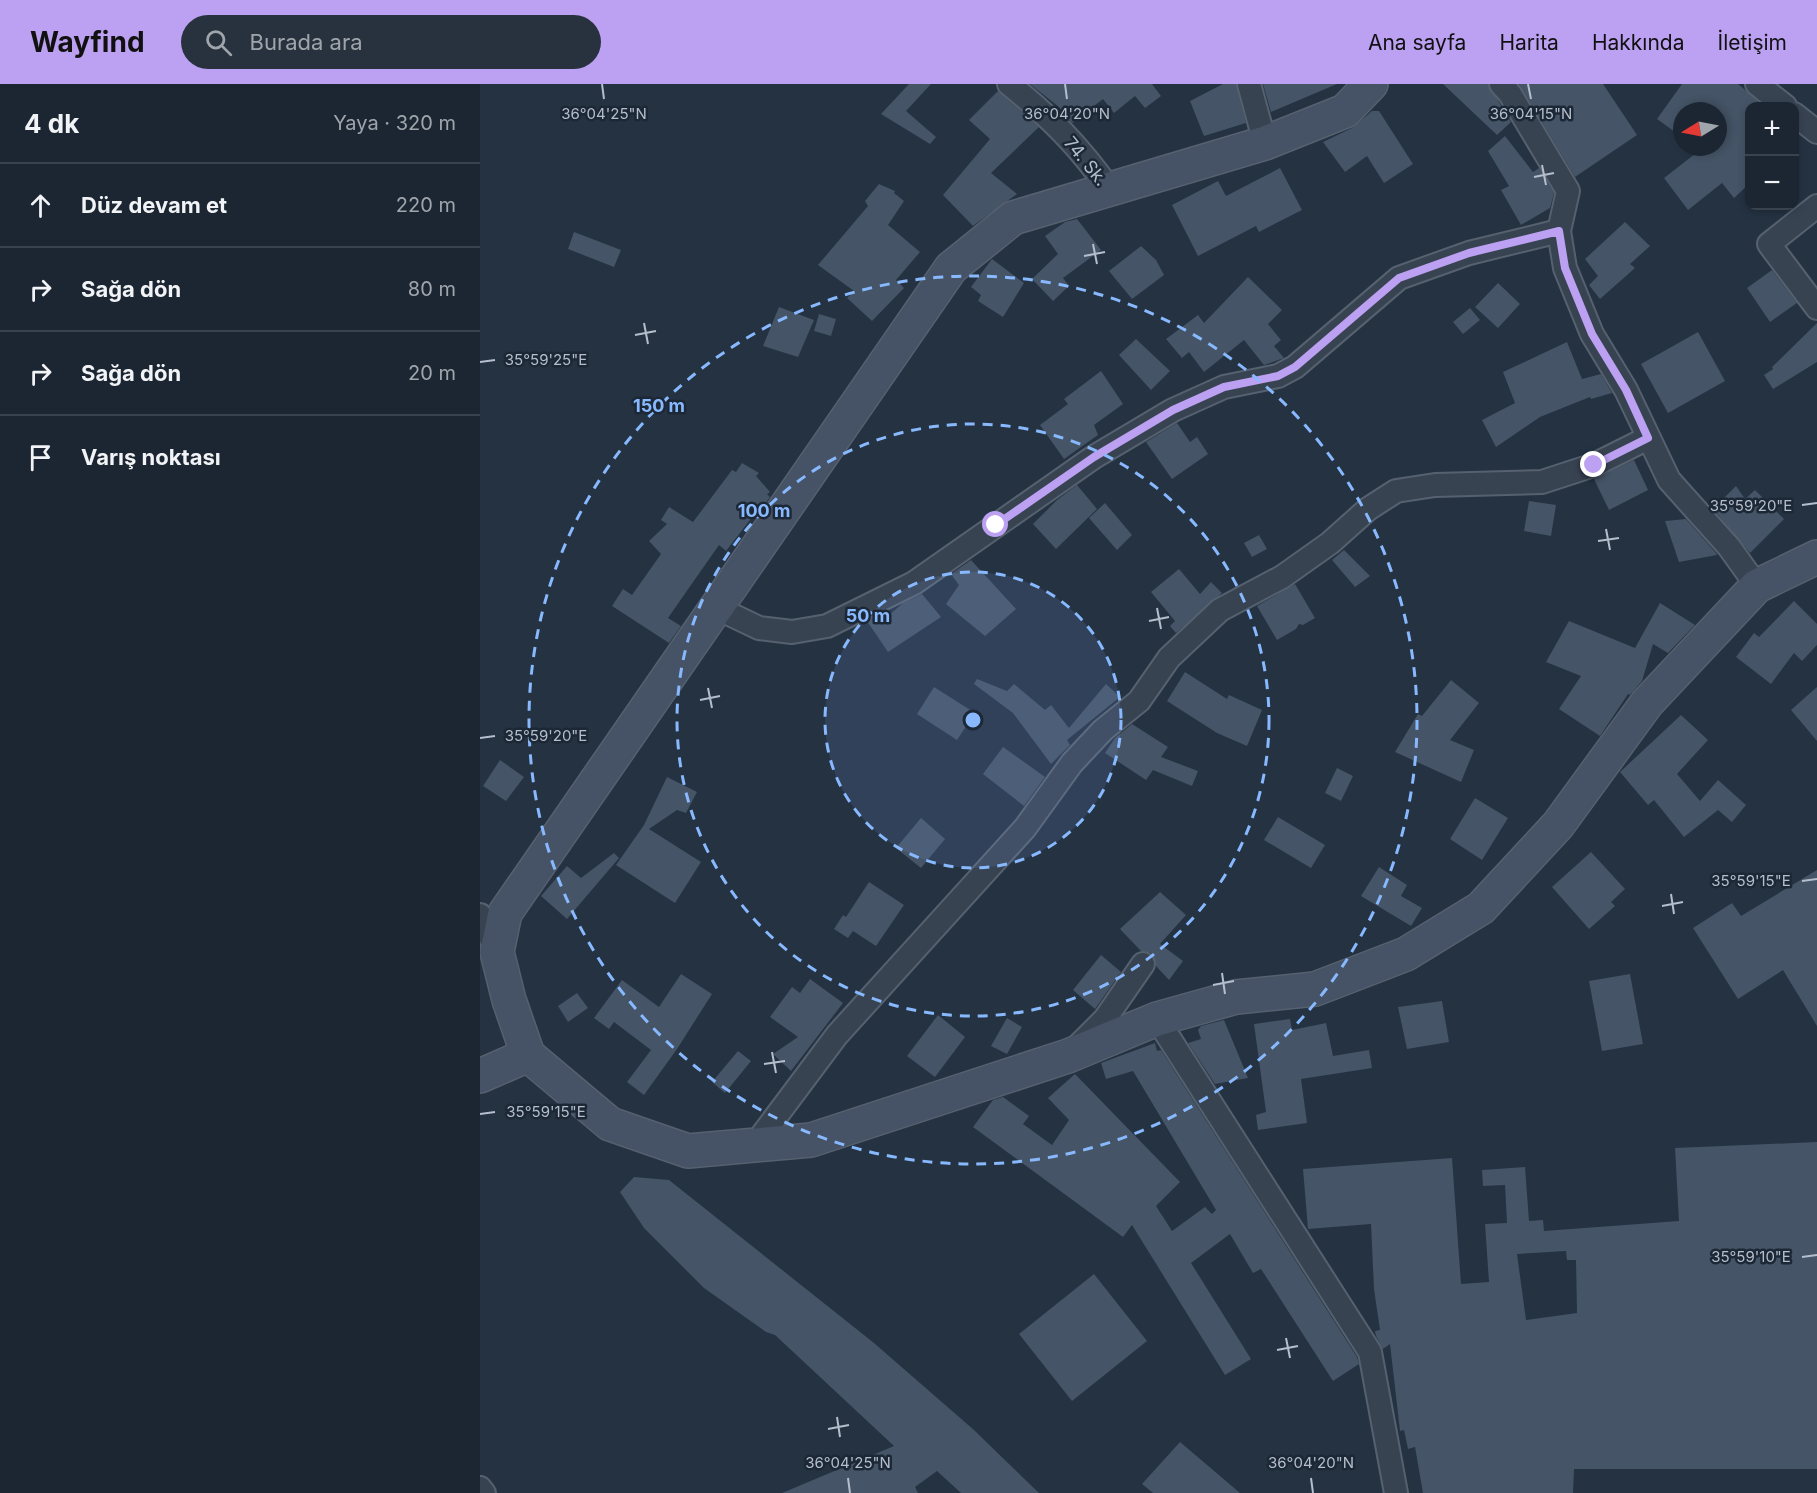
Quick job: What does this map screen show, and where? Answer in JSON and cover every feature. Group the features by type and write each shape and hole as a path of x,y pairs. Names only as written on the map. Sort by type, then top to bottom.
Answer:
{"street":[{"name":"74. Sk.","path":"1009,84 1037,107 1082,151 1110,190"},
{"path":"1249,84 1265,143"},
{"path":"498,952 505,914 951,268 1013,218 1265,143 1345,111 1371,84"},
{"path":"1501,84 1510,94 1568,191 1559,231 1565,268 1592,334 1626,390 1669,480 1729,547 1757,586"},
{"path":"1757,84 1780,102"},
{"path":"1799,118 1817,132"},
{"path":"1817,206 1769,244 1817,308"},
{"path":"715,607 759,628 792,632 827,626 914,583 1094,457 1173,410 1224,387 1278,376 1295,367 1399,278 1469,253 1559,231"},
{"path":"761,1144 763,1134 837,1035 1025,828 1072,763 1103,730 1139,702 1168,658 1220,610 1282,577 1330,543 1368,509 1396,491 1435,485 1542,482 1594,465 1648,438"},
{"path":"480,915 498,952 509,1000 528,1054 610,1124 688,1151 811,1140 1068,1056 1157,1019 1236,997 1315,989 1406,954 1481,908 1558,825 1647,703 1757,586 1817,557"},
{"path":"1068,1056 1106,1019 1143,964"},
{"path":"1157,1019 1370,1352 1396,1493"},
{"path":"480,1076 528,1054"},
{"path":"480,1488 484,1493"}],"building":[{"path":"909,84 931,84 906,111 936,137 930,144 881,114"},
{"path":"1030,84 1152,84 1161,96 1145,108 1135,96 1114,113 1103,99 1072,123 1059,107"},
{"path":"1223,84 1236,84 1246,123 1204,136 1190,101"},
{"path":"1263,84 1337,84 1271,112"},
{"path":"1443,84 1488,84 1511,122 1497,135"},
{"path":"1519,84 1603,84 1637,135 1575,177"},
{"path":"1682,84 1738,84 1759,102 1745,102 1745,188 1734,198 1722,183 1688,210 1664,178 1692,156 1727,156 1727,102 1673,102 1673,131 1657,119"},
{"path":"998,91 1039,127 991,173 1017,194 973,226 943,195 990,139 969,120"},
{"path":"1372,111 1379,111 1413,164 1384,183 1367,156 1345,172 1323,142 1352,128"},
{"path":"1505,136 1533,172 1539,168 1554,193 1550,208 1521,225 1501,190 1509,186 1488,151"},
{"path":"1280,168 1302,210 1259,232 1256,226 1198,256 1172,205 1218,181 1226,196"},
{"path":"879,184 895,191 894,193 904,201 888,225 920,252 896,280 904,288 872,321 847,298 854,291 818,265 868,206 865,201"},
{"path":"1077,219 1101,250 1063,278 1069,286 1053,301 1032,279 1058,254 1045,236 1065,222"},
{"path":"1625,222 1650,246 1630,264 1635,268 1600,299 1589,285 1598,276 1585,259"},
{"path":"574,232 621,250 614,267 568,249"},
{"path":"1141,246 1156,260 1164,275 1132,299 1109,271"},
{"path":"992,259 1024,283 1003,317 978,301 981,295 971,287"},
{"path":"1772,270 1797,303 1770,322 1747,288"},
{"path":"1248,277 1282,310 1268,324 1281,340 1274,346 1284,358 1264,365 1244,340 1204,372 1189,352 1182,358 1166,339 1198,315 1204,323"},
{"path":"1498,283 1520,304 1498,328 1475,307"},
{"path":"779,307 814,320 798,357 763,346"},
{"path":"1470,308 1480,320 1463,334 1453,322"},
{"path":"819,314 836,319 831,336 814,331"},
{"path":"1817,323 1817,362 1773,389 1764,375 1773,369 1772,367"},
{"path":"1698,332 1725,381 1668,413 1641,364"},
{"path":"1136,339 1170,371 1151,390 1119,355"},
{"path":"1567,342 1582,379 1601,374 1612,393 1591,399 1590,397 1540,417 1496,447 1482,420 1515,403 1503,372"},
{"path":"1101,371 1123,404 1094,425 1098,435 1064,459 1040,425 1068,404 1064,399"},
{"path":"1177,423 1190,442 1197,437 1208,454 1172,479 1146,442"},
{"path":"1634,460 1648,490 1609,510 1594,479"},
{"path":"742,463 759,473 756,476 770,492 767,494 770,497 726,551 719,545 668,618 681,626 669,643 612,606 623,589 632,595 661,554 649,541 667,524 661,520 669,507 693,522 732,470 736,472"},
{"path":"1077,485 1097,509 1056,549 1033,524 1057,500"},
{"path":"1736,486 1745,499 1755,490 1784,519 1750,553 1713,509"},
{"path":"1529,501 1556,505 1551,536 1524,531"},
{"path":"1105,503 1132,535 1117,550 1089,518"},
{"path":"1686,519 1717,555 1679,562 1665,521"},
{"path":"1259,535 1267,549 1252,557 1244,543"},
{"path":"1344,550 1370,576 1355,587 1332,560"},
{"path":"971,560 1016,609 985,636 946,604 959,585 951,574"},
{"path":"1179,569 1200,594 1211,582 1222,593 1176,633 1170,626 1175,621 1151,592"},
{"path":"1295,584 1315,618 1303,625 1299,624 1296,629 1277,640 1257,606"},
{"path":"922,594 941,617 888,652 867,621 885,612 888,616 903,603"},
{"path":"1794,601 1817,624 1817,645 1802,661 1794,653 1771,684 1736,657 1754,633 1759,637"},
{"path":"1660,603 1695,625 1668,653 1653,644 1642,681 1630,695 1628,694 1600,736 1559,709 1581,676 1546,662 1569,621 1635,648"},
{"path":"1185,672 1227,699 1229,695 1262,710 1247,746 1217,733 1167,701"},
{"path":"977,679 1007,691 1014,684 1045,710 1051,705 1069,728 1106,684 1120,697 1067,740 1070,745 1051,764 1013,713 974,684"},
{"path":"1451,680 1479,703 1450,740 1474,750 1461,782 1395,752 1418,714 1422,716"},
{"path":"934,687 975,713 957,740 917,714"},
{"path":"1817,687 1817,741 1791,710"},
{"path":"1681,715 1708,740 1677,774 1700,801 1718,780 1746,805 1732,822 1718,810 1684,837 1654,800 1648,805 1620,772"},
{"path":"1132,724 1168,747 1161,757 1198,771 1192,786 1153,770 1146,780 1105,753 1115,738"},
{"path":"1003,747 1045,777 1024,806 983,774"},
{"path":"500,760 524,777 506,801 483,786"},
{"path":"1337,768 1353,776 1341,801 1325,793"},
{"path":"667,777 697,792 686,813 677,810 649,829 701,862 675,903 616,865 644,825"},
{"path":"1475,798 1508,818 1482,860 1450,839"},
{"path":"1278,817 1325,845 1311,868 1264,840"},
{"path":"921,818 945,839 921,868 896,848"},
{"path":"1591,852 1625,889 1611,902 1615,906 1589,929 1552,887"},
{"path":"614,853 619,858 567,919 541,896 567,866 581,878"},
{"path":"1379,867 1407,885 1401,896 1422,908 1411,926 1361,896"},
{"path":"1817,870 1817,1026 1783,970 1738,999 1693,928 1732,903 1741,916"},
{"path":"869,882 904,905 876,946 853,931 848,938 834,929 843,915 846,917"},
{"path":"1160,892 1186,915 1160,944 1183,961 1169,980 1156,966 1151,953 1141,951 1120,929"},
{"path":"1101,955 1121,972 1095,1009 1073,990"},
{"path":"681,974 712,994 644,1095 627,1082 651,1050 614,1022 609,1029 594,1018 622,980 659,1007"},
{"path":"1630,974 1643,1044 1602,1051 1589,981"},
{"path":"810,979 843,1003 791,1071 773,1054 798,1037 770,1017 792,987 800,993"},
{"path":"577,993 588,1008 568,1022 558,1006"},
{"path":"1442,1001 1449,1042 1407,1049 1398,1007"},
{"path":"938,1015 965,1037 935,1077 907,1056"},
{"path":"1007,1018 1022,1027 1007,1054 991,1046"},
{"path":"1290,1019 1292,1030 1326,1023 1333,1056 1369,1050 1372,1068 1301,1079 1307,1123 1258,1130 1256,1115 1266,1112 1254,1024"},
{"path":"1224,1020 1248,1078 1215,1084 1188,1043 1201,1039 1198,1030 1201,1026"},
{"path":"1155,1043 1157,1051 1161,1050 1357,1357 1359,1364 1333,1381 1261,1269 1253,1273 1230,1234 1191,1263 1251,1359 1225,1375 1132,1225 1123,1237 973,1127 993,1100 1003,1097 1029,1116 1023,1124 1052,1145 1069,1120 1048,1098 1075,1074 1180,1182 1156,1206 1172,1231 1205,1207 1212,1214 1216,1210 1133,1071 1106,1079 1101,1063"},
{"path":"738,1051 751,1061 725,1093 712,1082"},
{"path":"1817,1142 1817,1469 1574,1469 1573,1493 1423,1493 1415,1447 1408,1449 1404,1430 1400,1431 1390,1344 1383,1349 1375,1331 1380,1330 1374,1289 1371,1224 1308,1229 1303,1169 1452,1158 1461,1284 1489,1282 1485,1224 1507,1223 1505,1185 1483,1186 1482,1170 1525,1167 1529,1221 1543,1220 1544,1231 1679,1221 1675,1148","holes":["1566,1251 1567,1260 1576,1260 1577,1313 1526,1320 1517,1254"]},
{"path":"634,1177 669,1180 874,1343 974,1430 1039,1493 961,1493 937,1471 915,1487 918,1493 782,1493 894,1446 775,1335 766,1332 704,1288 644,1228 620,1192"},
{"path":"1094,1274 1147,1341 1072,1401 1019,1334"},
{"path":"1180,1442 1240,1493 1153,1493 1142,1484"}],"route":[{"path":"996,525 1094,457 1173,410 1224,387 1278,376 1295,367 1399,278 1469,253 1559,231 1565,268 1592,334 1626,390 1648,438 1594,465"}]}
